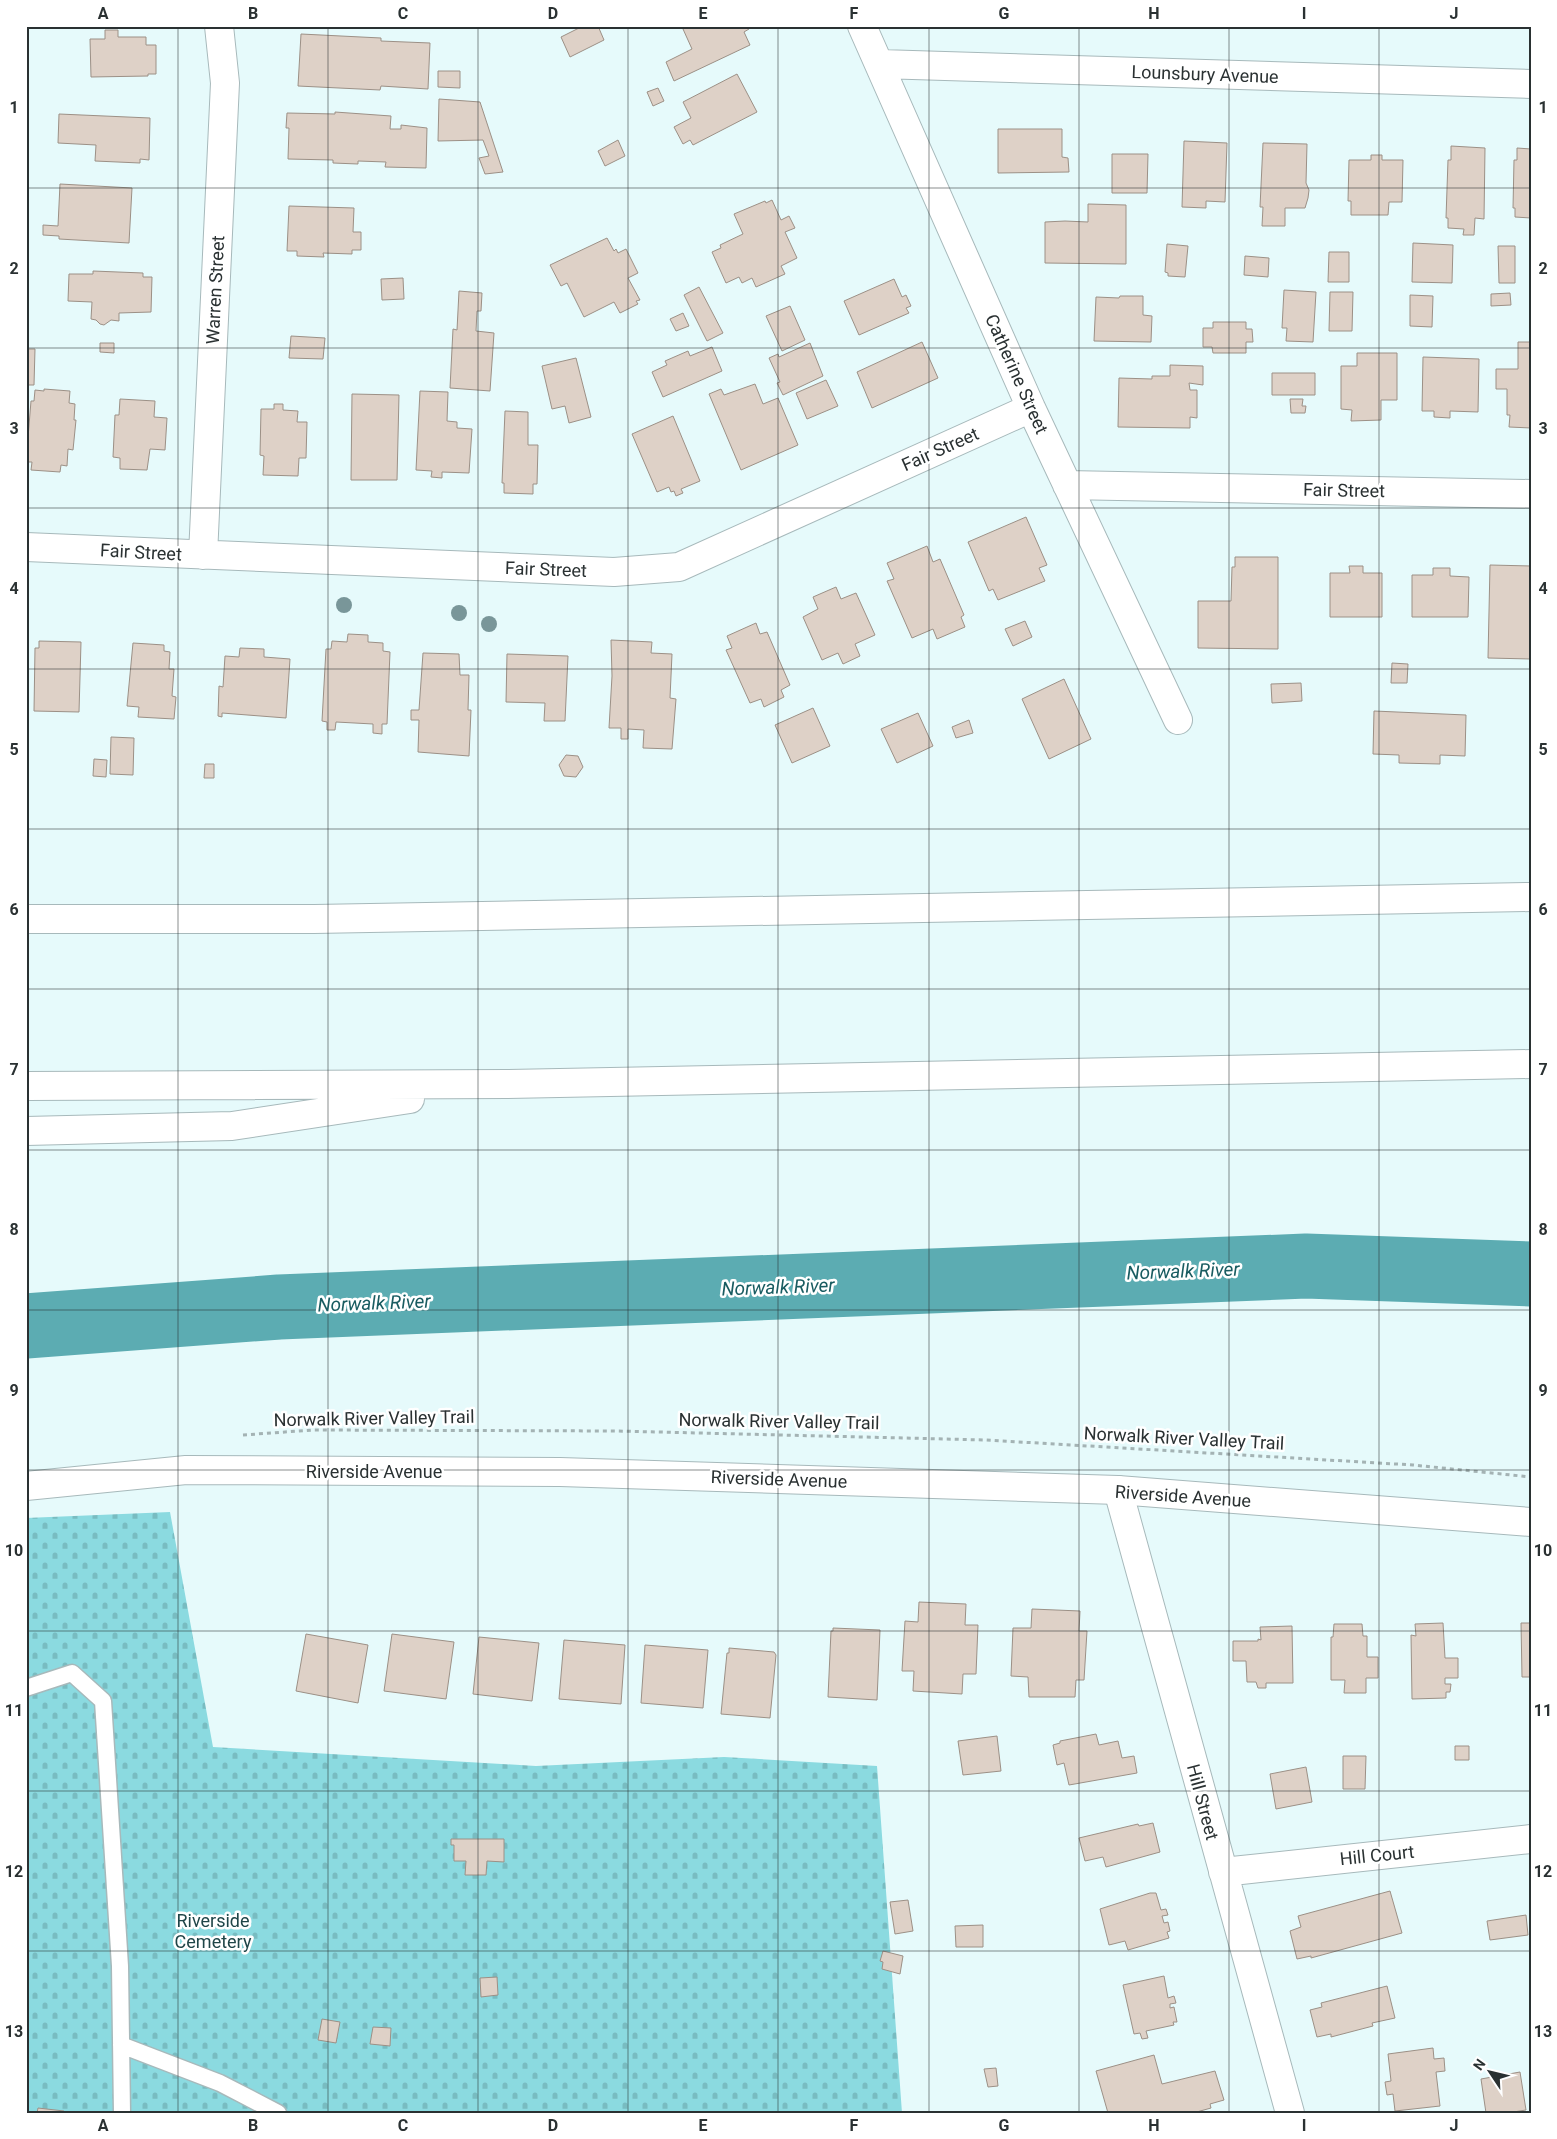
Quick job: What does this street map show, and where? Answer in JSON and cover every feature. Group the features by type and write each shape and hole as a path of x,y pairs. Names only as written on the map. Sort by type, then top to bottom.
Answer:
{"main road":[{"name":"Warren Street","path":"203,554 225,83 219,26"},
{"name":"Catherine Street","path":"862,26 1067,485 1178,720"},
{"name":"Lounsbury Avenue","path":"880,64 1531,84"},
{"name":"Fair Street","path":"26,546 614,572 680,567 1032,408"},
{"name":"Fair Street","path":"1067,485 1531,494"},
{"path":"26,918 323,919 1531,897"},
{"path":"26,1086 508,1084 1531,1064"},
{"path":"26,1131 232,1126 508,1084"},
{"name":"Riverside Avenue","path":"26,1486 186,1470 560,1472 1118,1490 1531,1522"},
{"name":"Hill Street","path":"1118,1490 1290,2113"},
{"name":"Hill Court","path":"1223,1872 1531,1839"}],"lane":[{"path":"26,1688 72,1673 103,1701 120,1966 122,2113"},
{"path":"121,2045 220,2083 278,2113"}],"path":[{"name":"Norwalk River Valley Trail","path":"234,1436 314,1430 597,1431 986,1440 1413,1465 1531,1477"}],"green space":[{"name":"Riverside Cemetery","path":"170,1512 213,1747 536,1766 724,1757 877,1766 902,2113 26,2113 26,1518"}],"building":[{"path":"583,26 598,26 604,40 570,57 561,37"},
{"path":"688,26 748,26 749,29 744,32 750,45 674,81 666,62 692,49 683,29"},
{"path":"105,30 118,30 118,37 146,37 146,45 156,45 156,74 148,74 148,76 91,77 90,39 105,39"},
{"path":"301,34 381,38 381,41 430,43 428,89 381,86 380,90 298,86"},
{"path":"438,71 460,71 460,88 438,87"},
{"path":"737,74 757,112 693,145 690,140 683,144 674,127 691,118 683,102"},
{"path":"658,88 664,101 653,106 647,92"},
{"path":"439,99 480,102 503,172 485,174 479,158 489,156 483,140 438,141"},
{"path":"335,112 391,116 390,129 401,129 401,125 427,128 426,168 385,167 386,162 358,161 358,164 333,163 333,160 288,159 289,128 286,128 287,113 335,114"},
{"path":"59,114 150,118 149,160 140,159 140,163 95,161 96,145 58,143"},
{"path":"998,129 1062,129 1062,157 1068,158 1069,172 998,173"},
{"path":"618,140 625,156 605,166 598,151"},
{"path":"1184,141 1227,143 1225,202 1206,201 1206,208 1182,207"},
{"path":"1263,143 1307,144 1306,183 1309,190 1308,198 1305,208 1285,208 1285,226 1262,226 1263,207 1260,207"},
{"path":"1451,146 1485,148 1484,219 1475,218 1474,235 1463,235 1464,229 1448,228 1448,218 1446,218 1448,160 1451,160"},
{"path":"1517,148 1531,149 1531,218 1515,217 1515,208 1513,208 1514,160 1517,160"},
{"path":"1112,154 1148,154 1147,193 1112,193"},
{"path":"1371,155 1382,155 1382,160 1403,160 1402,202 1389,202 1388,215 1351,215 1351,201 1348,201 1349,160 1371,160"},
{"path":"60,184 132,188 129,243 59,239 59,236 43,235 43,225 58,226"},
{"path":"772,200 781,220 789,216 795,228 785,232 797,258 781,266 785,274 756,287 752,278 742,283 739,277 726,283 712,252 721,248 720,245 743,234 734,214"},
{"path":"1088,204 1126,205 1126,264 1045,263 1045,222 1088,222"},
{"path":"289,206 354,208 353,232 361,232 361,250 352,250 352,254 323,253 324,257 297,256 297,251 287,251"},
{"path":"607,238 614,251 616,249 618,253 626,249 638,273 628,278 640,300 636,301 638,304 620,313 614,302 584,317 567,283 561,286 550,265"},
{"path":"1413,243 1453,245 1452,283 1412,282"},
{"path":"1167,244 1188,246 1185,277 1168,276 1168,273 1165,272"},
{"path":"1498,246 1515,246 1515,283 1499,283"},
{"path":"1329,252 1349,252 1349,282 1328,282"},
{"path":"1245,256 1269,258 1268,277 1244,275"},
{"path":"93,271 143,273 143,277 152,277 151,312 119,313 119,321 111,320 104,325 91,319 92,302 68,301 69,274 93,274"},
{"path":"403,278 404,299 382,300 381,279"},
{"path":"894,279 902,297 906,295 911,306 906,308 909,313 859,335 844,301"},
{"path":"699,287 723,333 707,341 684,295"},
{"path":"1284,290 1316,292 1313,342 1286,341 1287,328 1282,328"},
{"path":"459,291 482,293 481,311 477,311 476,331 494,333 490,391 450,388 453,329 457,330"},
{"path":"1330,292 1353,292 1352,331 1329,331"},
{"path":"1510,293 1511,305 1491,306 1491,294"},
{"path":"1410,295 1433,296 1432,327 1410,326"},
{"path":"1120,296 1143,296 1143,315 1152,316 1151,342 1094,341 1096,297 1119,298"},
{"path":"790,306 805,340 782,351 766,316"},
{"path":"683,313 689,326 676,331 670,319"},
{"path":"1213,322 1246,322 1246,329 1252,329 1253,342 1246,342 1246,353 1213,353 1212,347 1203,347 1203,328 1213,328"},
{"path":"291,336 325,338 323,359 289,358"},
{"path":"922,342 938,378 872,408 857,372"},
{"path":"1518,342 1531,342 1531,428 1509,427 1510,415 1507,415 1507,389 1496,389 1496,369 1518,369"},
{"path":"100,343 114,343 114,353 100,352"},
{"path":"810,343 823,376 783,395 777,383 780,382 769,358 778,354 779,357"},
{"path":"712,347 722,371 663,397 652,372 667,365 665,361 688,351 690,356"},
{"path":"26,349 35,349 34,385 26,385"},
{"path":"1357,353 1397,353 1397,400 1381,400 1381,420 1351,421 1352,410 1341,409 1341,366 1357,366"},
{"path":"1423,357 1479,359 1478,412 1450,411 1450,418 1434,417 1434,411 1422,411"},
{"path":"576,358 591,417 569,423 565,406 552,409 542,366"},
{"path":"1170,365 1203,366 1203,385 1189,383 1190,390 1197,390 1197,418 1190,417 1190,428 1118,427 1119,378 1152,379 1152,376 1170,376"},
{"path":"1272,373 1315,373 1315,395 1272,395"},
{"path":"826,380 838,406 807,419 796,393"},
{"path":"755,384 763,404 778,398 798,445 741,470 709,394 721,389 724,395"},
{"path":"44,389 70,391 69,403 75,404 74,420 76,420 73,450 68,449 67,466 61,465 60,472 31,470 32,462 26,462 31,401 34,401 35,390 44,391"},
{"path":"420,391 448,392 447,421 457,422 457,428 472,429 469,473 442,472 442,478 431,477 432,471 416,470"},
{"path":"352,394 399,395 397,480 351,480"},
{"path":"120,399 155,401 154,417 167,418 165,450 150,449 147,470 120,469 120,458 113,457 115,415 119,415"},
{"path":"1290,399 1303,399 1302,406 1306,406 1305,413 1291,413"},
{"path":"274,404 283,404 283,410 298,411 297,422 307,422 306,458 299,458 298,476 263,475 264,456 260,455 261,409 274,409"},
{"path":"505,411 528,412 528,445 538,445 537,484 533,484 533,494 504,493 504,483 502,483"},
{"path":"673,416 700,481 681,489 683,493 676,496 669,487 657,492 632,434"},
{"path":"1026,517 1047,565 1039,568 1045,581 998,600 993,589 989,591 968,542"},
{"path":"927,546 933,562 940,559 964,615 961,617 965,627 937,639 933,629 912,638 887,581 894,579 887,563"},
{"path":"1235,557 1278,557 1278,649 1198,648 1198,601 1231,601 1232,567 1235,567"},
{"path":"1490,565 1531,566 1531,659 1488,658"},
{"path":"1349,566 1363,566 1363,573 1382,573 1382,617 1330,617 1330,573 1350,573"},
{"path":"1433,568 1450,568 1450,576 1469,577 1468,617 1412,617 1412,575 1433,575"},
{"path":"836,587 841,599 856,593 875,635 855,644 860,656 843,664 838,653 822,660 803,617 818,609 813,597"},
{"path":"1025,621 1032,637 1013,646 1005,629"},
{"path":"756,623 760,634 767,632 790,685 781,690 784,697 764,707 761,699 750,703 726,650 732,648 727,636"},
{"path":"348,634 368,635 368,642 383,643 383,651 390,652 387,724 382,724 382,734 373,733 373,724 336,722 335,730 327,730 327,722 322,721 326,649 331,649 332,641 347,642"},
{"path":"611,640 652,642 651,653 672,654 670,698 676,699 672,749 643,748 644,730 628,729 628,739 621,739 621,728 609,728 612,676"},
{"path":"39,641 81,642 79,712 34,711 35,648 39,648"},
{"path":"133,643 164,645 164,651 170,652 169,669 174,669 172,696 176,697 174,719 138,717 139,707 127,706"},
{"path":"240,648 264,649 264,657 290,659 286,718 222,713 222,717 218,716 219,686 223,687 225,656 239,657"},
{"path":"423,653 459,654 460,675 469,675 468,710 471,710 469,756 418,752 419,720 411,720 411,710 419,710"},
{"path":"507,654 568,656 565,721 544,721 545,703 506,702"},
{"path":"1392,663 1408,664 1407,683 1391,683"},
{"path":"1064,679 1091,739 1049,759 1022,699"},
{"path":"1301,683 1302,701 1272,703 1271,684"},
{"path":"813,708 830,746 792,763 775,725"},
{"path":"1374,711 1466,715 1465,756 1440,755 1440,764 1399,763 1399,755 1373,754"},
{"path":"918,713 933,746 897,763 881,729"},
{"path":"969,720 973,733 956,738 952,727"},
{"path":"111,737 134,738 133,775 110,774"},
{"path":"566,755 578,756 583,767 576,777 564,776 559,765"},
{"path":"94,759 107,760 106,777 93,776"},
{"path":"205,764 214,764 214,778 204,778"},
{"path":"919,1602 966,1604 965,1625 978,1625 976,1674 963,1674 962,1694 913,1691 914,1671 902,1671 905,1621 918,1622"},
{"path":"1032,1609 1080,1611 1079,1631 1087,1631 1084,1680 1076,1680 1075,1697 1029,1697 1028,1677 1011,1676 1013,1628 1031,1628"},
{"path":"1443,1623 1445,1658 1458,1658 1458,1678 1445,1678 1445,1684 1451,1684 1450,1692 1446,1692 1446,1698 1412,1699 1411,1635 1416,1636 1415,1624"},
{"path":"1521,1623 1531,1623 1531,1677 1522,1677"},
{"path":"1334,1624 1362,1624 1363,1636 1367,1636 1367,1657 1378,1657 1378,1678 1366,1678 1366,1693 1344,1693 1345,1680 1331,1680 1331,1637 1333,1637"},
{"path":"1292,1626 1293,1683 1266,1683 1266,1688 1258,1688 1256,1682 1247,1682 1246,1661 1233,1661 1233,1641 1261,1640 1260,1627"},
{"path":"833,1628 880,1630 877,1700 828,1697 831,1631 833,1631"},
{"path":"306,1634 368,1645 358,1703 296,1691"},
{"path":"392,1634 454,1642 446,1699 384,1691"},
{"path":"479,1637 539,1643 532,1701 473,1694"},
{"path":"564,1640 625,1645 621,1704 559,1699"},
{"path":"645,1645 708,1650 703,1708 641,1703"},
{"path":"729,1648 774,1652 776,1655 770,1718 721,1714"},
{"path":"1096,1734 1099,1745 1118,1741 1122,1758 1134,1756 1137,1773 1069,1785 1064,1763 1057,1765 1053,1745 1060,1743 1060,1741"},
{"path":"997,1736 1001,1771 963,1775 958,1741"},
{"path":"1455,1746 1469,1746 1469,1760 1455,1760"},
{"path":"1343,1756 1366,1756 1365,1789 1343,1789"},
{"path":"1306,1767 1312,1802 1276,1809 1270,1774"},
{"path":"1153,1823 1160,1852 1106,1867 1103,1857 1085,1861 1079,1838 1138,1824 1139,1826"},
{"path":"451,1839 504,1839 504,1862 487,1861 486,1875 465,1875 466,1861 454,1861 454,1845 451,1845"},
{"path":"1390,1891 1402,1933 1311,1958 1311,1956 1297,1959 1290,1931 1301,1927 1298,1916"},
{"path":"1150,1893 1156,1893 1161,1910 1166,1909 1168,1915 1162,1916 1164,1923 1168,1922 1170,1931 1167,1932 1169,1938 1128,1950 1125,1941 1109,1945 1100,1909"},
{"path":"908,1900 913,1931 895,1934 890,1902"},
{"path":"1526,1915 1528,1935 1490,1940 1487,1921"},
{"path":"983,1925 983,1947 956,1947 955,1926"},
{"path":"883,1951 903,1956 900,1974 882,1969 883,1962 880,1961"},
{"path":"1164,1976 1168,1998 1174,1996 1176,2003 1170,2004 1170,2008 1174,2007 1177,2022 1173,2022 1174,2025 1146,2031 1148,2038 1142,2039 1140,2033 1134,2034 1123,1985"},
{"path":"497,1977 498,1995 481,1997 480,1978"},
{"path":"1387,1986 1395,2018 1372,2023 1373,2026 1331,2037 1331,2034 1317,2037 1310,2010 1322,2007 1321,2003"},
{"path":"322,2019 340,2022 336,2043 318,2040"},
{"path":"373,2027 391,2028 390,2046 370,2044"},
{"path":"1433,2048 1434,2059 1444,2058 1445,2071 1436,2072 1440,2106 1395,2111 1393,2094 1387,2095 1385,2082 1391,2081 1388,2054"},
{"path":"1154,2055 1162,2084 1215,2071 1224,2100 1210,2104 1211,2108 1193,2113 1108,2113 1096,2071"},
{"path":"996,2068 998,2086 988,2087 984,2069"},
{"path":"1520,2072 1526,2110 1507,2113 1486,2113 1481,2079"},
{"path":"38,2108 64,2111 64,2113 37,2113"}],"waterway":[{"name":"Norwalk River","path":"26,1326 279,1307 1306,1266 1531,1274"}]}
